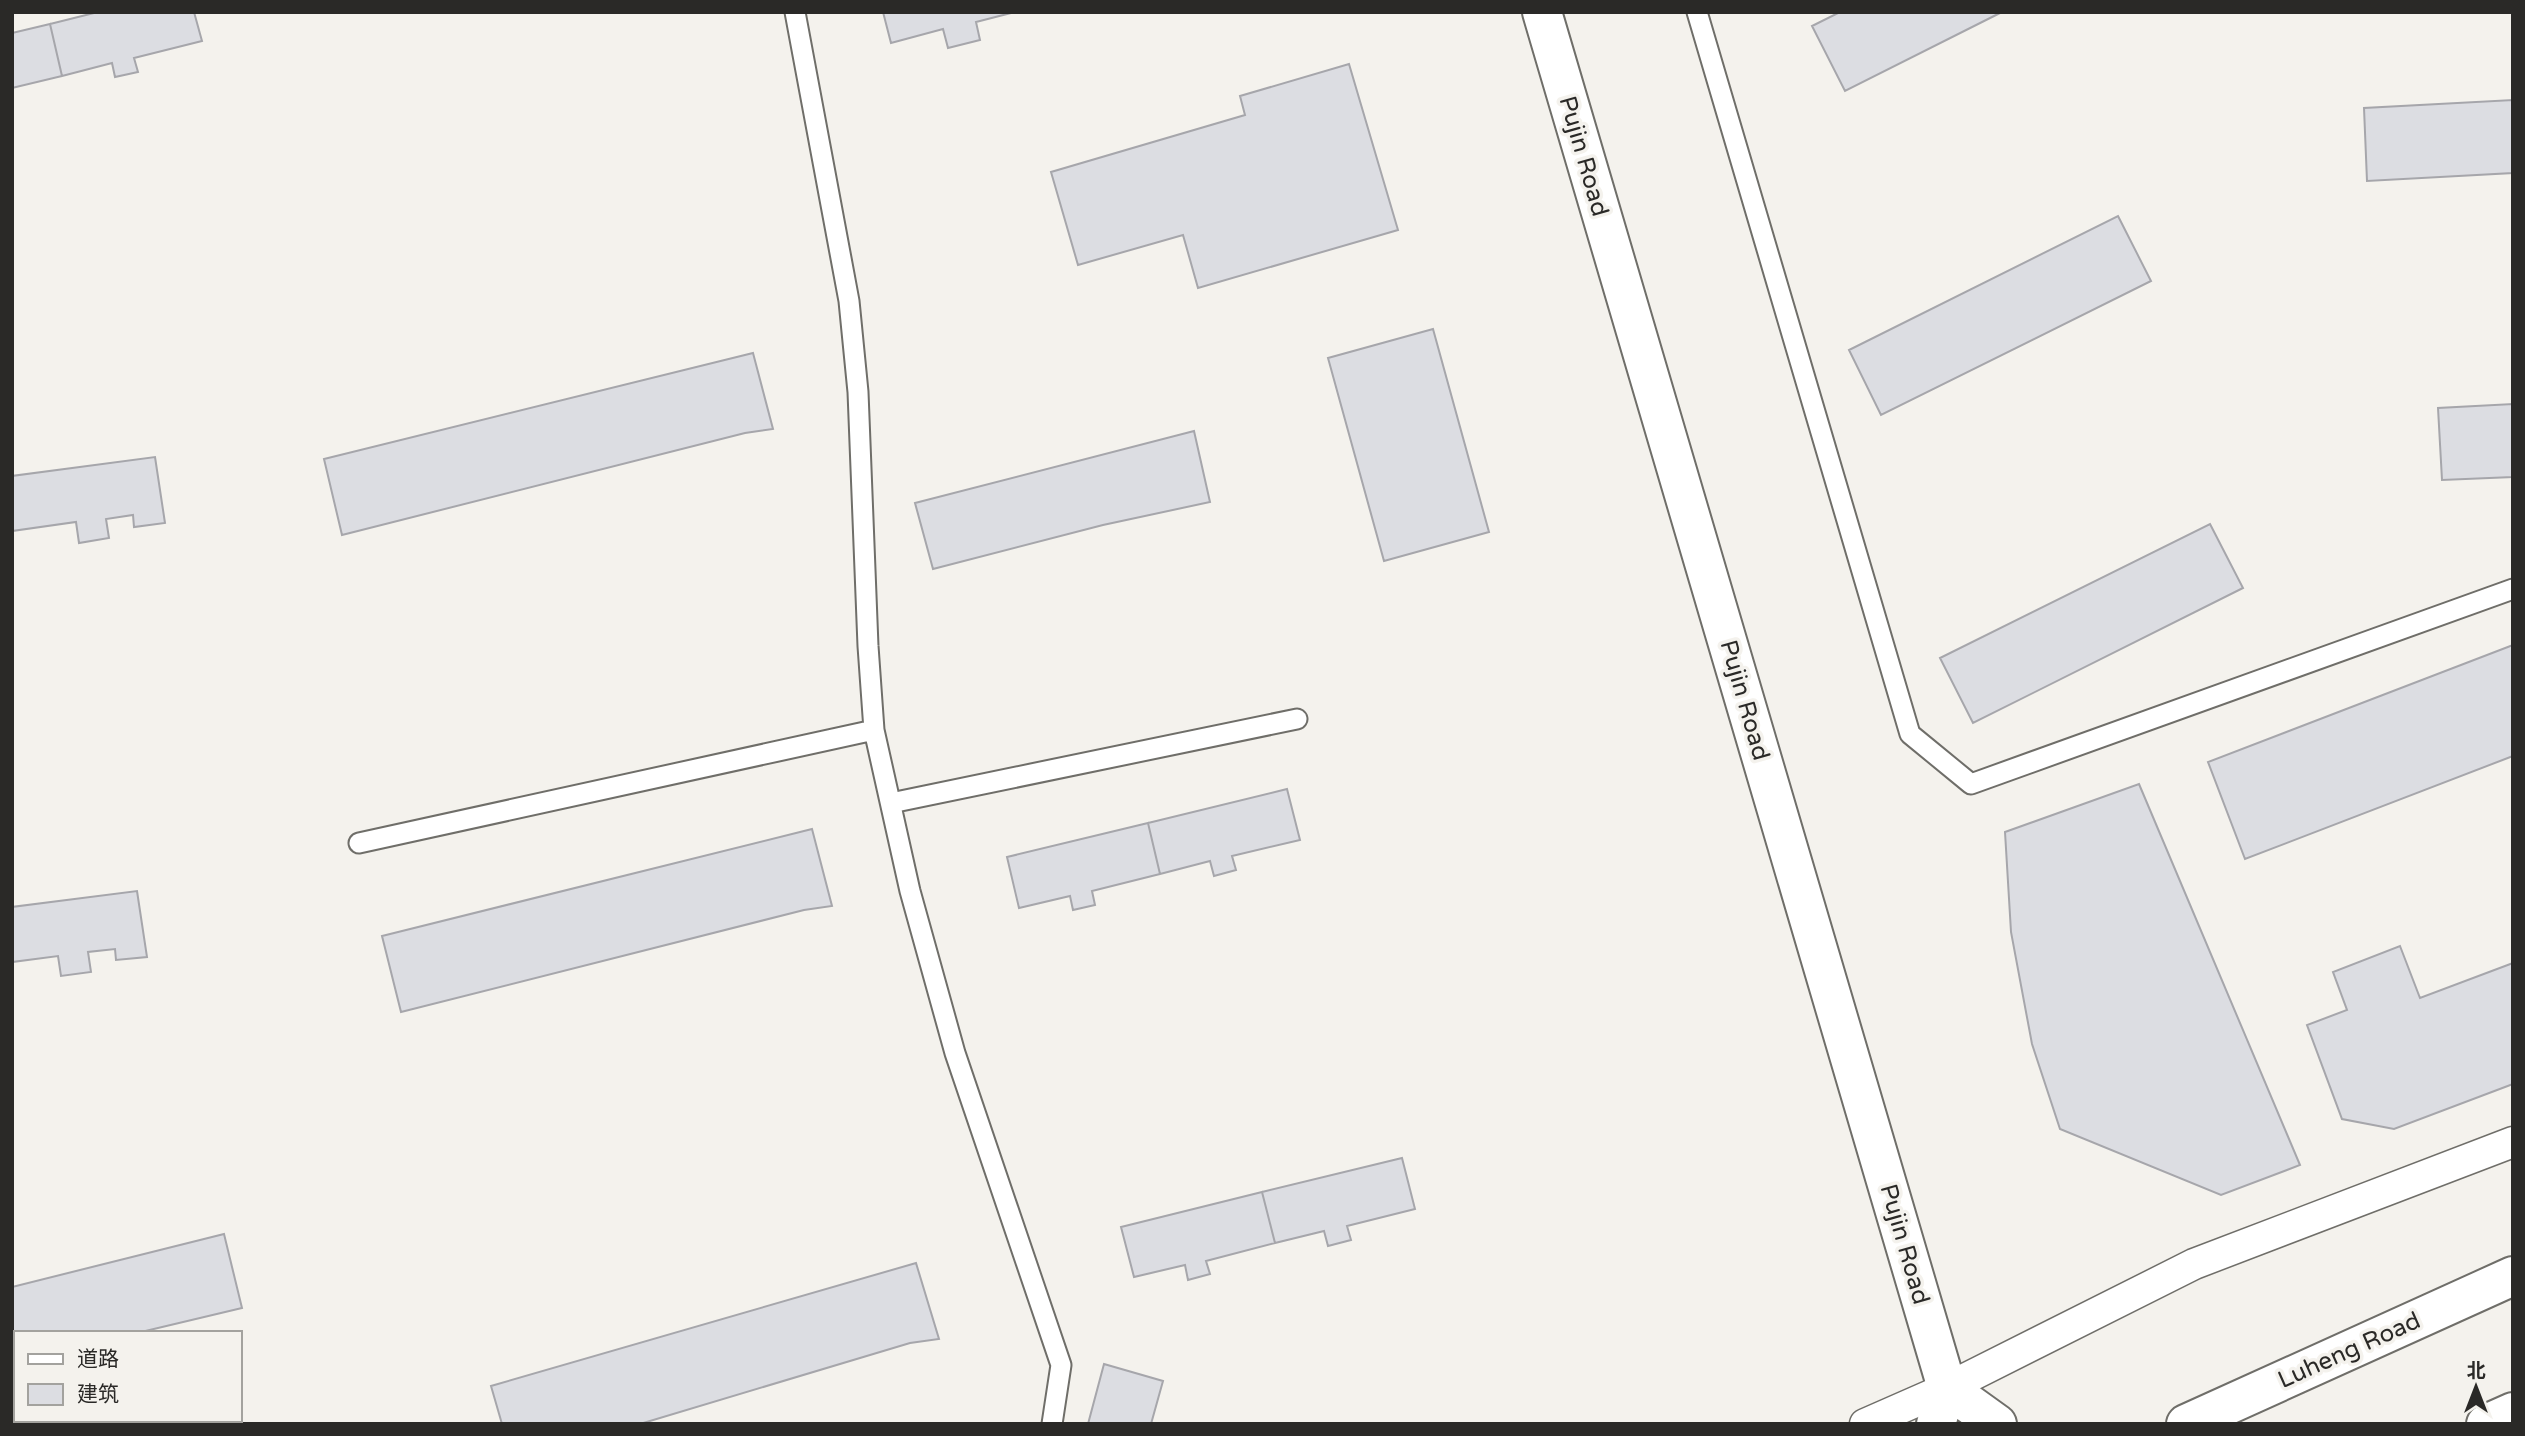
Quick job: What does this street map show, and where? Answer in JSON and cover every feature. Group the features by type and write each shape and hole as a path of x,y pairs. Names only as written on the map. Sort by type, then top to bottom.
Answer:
{"street":[{"name":"Pujin Road","path":"1542,12 1947,1388"},
{"path":"1865,1424 1947,1388 2194,1264 2513,1142"},
{"name":"Luheng Road","path":"2186,1424 2513,1276"},
{"path":"1936,1424 1947,1388"},
{"path":"1947,1388 1997,1424"},
{"path":"2486,1424 2513,1412"}],"lane":[{"path":"795,12 849,301 858,392 874,730 911,891 955,1053 1061,1365 1052,1424"},
{"path":"1697,12 1910,734 1971,784 2513,589"},
{"path":"891,803 1297,719"},
{"path":"359,843 874,730"}],"building":[{"path":"98,12 194,12 202,41 134,58 138,72 115,77 112,63 62,76 50,24"},
{"path":"883,12 1015,12 976,22 980,40 948,48 943,29 891,43"},
{"path":"1840,12 2002,12 1845,91 1812,26"},
{"path":"50,24 62,76 12,88 12,33"},
{"path":"1349,64 1398,230 1198,288 1183,235 1078,265 1051,172 1245,115 1240,96"},
{"path":"2513,100 2513,173 2367,181 2364,108"},
{"path":"2118,216 2151,281 1881,415 1849,350"},
{"path":"1433,329 1489,532 1384,561 1328,358"},
{"path":"753,353 773,429 745,433 342,535 324,459"},
{"path":"2513,404 2513,477 2442,480 2438,408"},
{"path":"1194,431 1210,502 1103,525 933,569 915,503"},
{"path":"155,457 165,523 134,527 133,515 106,519 109,538 79,543 76,522 12,531 12,476"},
{"path":"2210,524 2243,588 1973,723 1940,658"},
{"path":"2513,645 2513,756 2245,859 2208,762"},
{"path":"2139,784 2300,1165 2221,1195 2060,1129 2032,1044 2011,932 2005,832"},
{"path":"1287,789 1300,840 1232,856 1236,870 1214,876 1210,861 1160,874 1148,823"},
{"path":"1148,823 1160,874 1092,891 1095,905 1073,910 1070,896 1019,908 1007,857"},
{"path":"812,829 832,906 804,910 401,1012 382,936"},
{"path":"137,891 147,957 116,960 115,949 88,952 91,972 61,976 58,956 12,962 12,907"},
{"path":"2400,946 2420,998 2513,963 2513,1084 2394,1129 2342,1119 2307,1025 2347,1010 2333,972"},
{"path":"1402,1158 1415,1209 1347,1226 1351,1240 1328,1246 1324,1231 1275,1243 1262,1192"},
{"path":"1262,1192 1275,1243 1206,1261 1210,1274 1188,1280 1185,1265 1134,1277 1121,1227"},
{"path":"224,1234 242,1308 145,1331 14,1331 12,1362 12,1287"},
{"path":"916,1263 939,1339 910,1343 640,1424 502,1424 491,1386"},
{"path":"1104,1364 1163,1381 1151,1424 1088,1424"}]}
